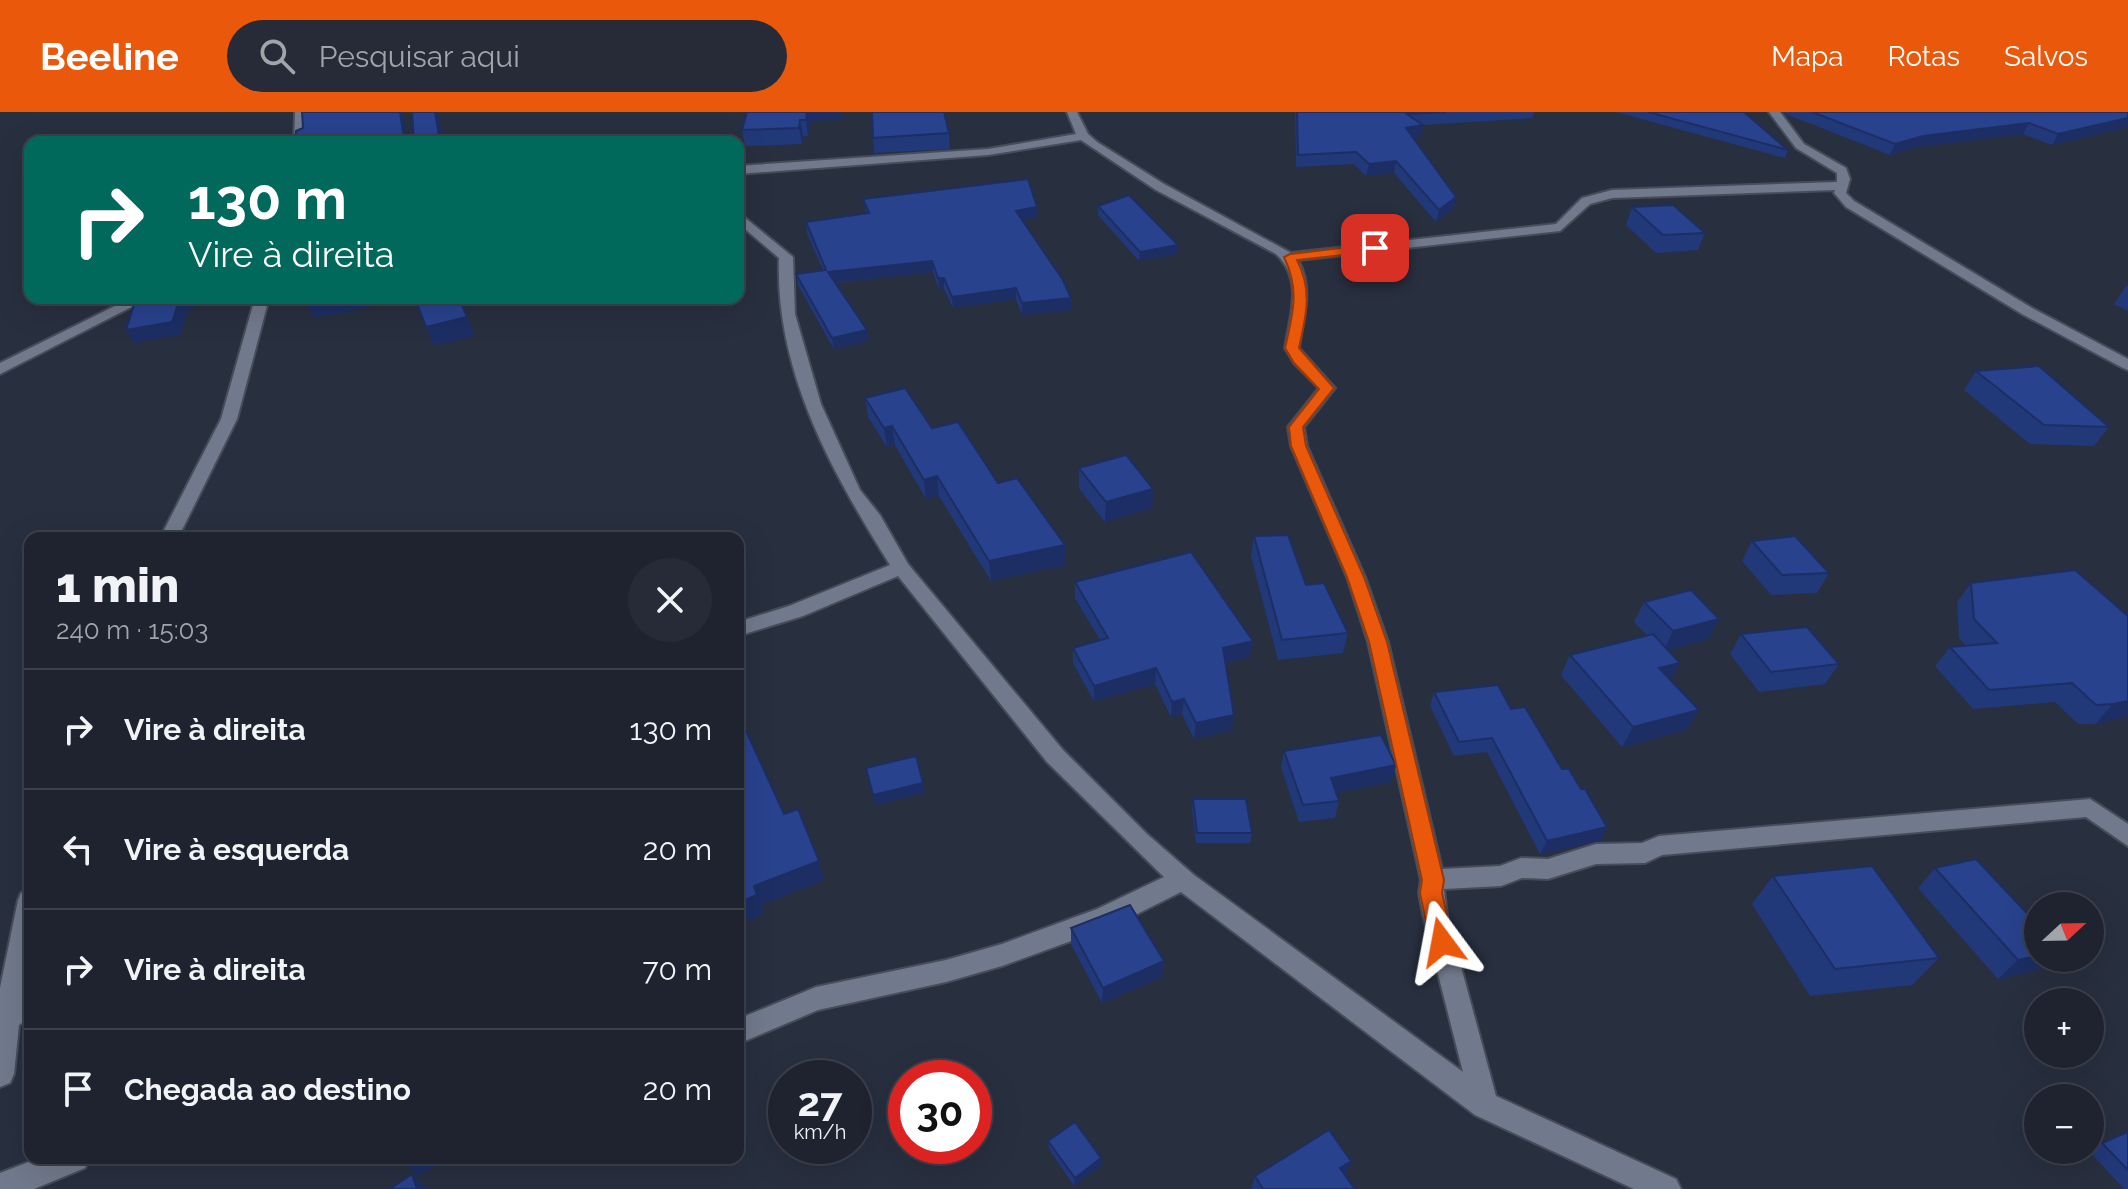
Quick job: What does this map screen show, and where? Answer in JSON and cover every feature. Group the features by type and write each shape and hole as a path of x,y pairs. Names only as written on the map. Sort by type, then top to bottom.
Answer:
{"street":[{"path":"300,112 300,136"},
{"path":"1072,112 1083,136 1160,187 1200,205 1290,257 1301,278 1300,310 1292,348 1299,360 1327,388 1296,427 1299,446 1356,577 1378,642 1433,880 1431,893 1435,915 1485,1105"},
{"path":"1774,112 1800,146 1842,171 1844,179 1840,193 1850,204 2027,311 2128,365"},
{"path":"744,170 988,152 1083,136"},
{"path":"1290,257 1560,227 1586,201 1612,194 1840,186"},
{"path":"744,222 753,232 773,243 786,257 784,275 794,347 827,437 851,488 873,518 901,568 1055,756 1139,841 1186,882 1485,1105 1666,1189"},
{"path":"0,369 130,304"},
{"path":"172,532 229,419 260,304"},
{"path":"744,627 796,611 901,568"},
{"path":"1433,880 1501,876 1521,868 1548,869 1596,854 1645,853 1659,846 2090,808 2128,837"},
{"path":"744,1029 816,999 946,971 1002,955 1106,917 1179,881 1186,882"},
{"path":"0,1074 24,931"},
{"path":"7,1018 24,1007"},
{"path":"0,1188 60,1164"}],"building":[{"path":"302,112 400,112 404,136 296,136 296,131 303,128"},
{"path":"412,112 435,112 439,136 414,136"},
{"path":"747,112 807,112 806,120 800,120 799,128 742,130"},
{"path":"872,112 944,112 949,133 873,138"},
{"path":"1297,112 1446,112 1407,114 1423,125 1406,128 1456,197 1439,210 1396,161 1369,164 1356,152 1298,155"},
{"path":"1648,112 1744,112 1788,150"},
{"path":"1812,112 2128,112 2128,118 2058,134 2029,123 1923,136 1895,144"},
{"path":"1028,179 1037,207 1016,211 1063,280 1071,298 1022,303 1016,288 952,297 944,278 938,278 932,261 828,272 867,330 832,338 796,274 826,270 806,222 869,213 863,199"},
{"path":"1129,195 1178,245 1140,252 1098,206"},
{"path":"1673,205 1705,233 1663,235 1632,207"},
{"path":"134,304 178,304 172,322 126,330"},
{"path":"417,304 462,304 467,317 426,327"},
{"path":"2039,366 2109,427 2044,425 1976,371"},
{"path":"905,388 932,428 958,422 998,483 1017,478 1065,545 989,561 937,476 924,480 892,426 884,428 865,398"},
{"path":"1126,455 1153,489 1106,502 1079,468"},
{"path":"1288,535 1306,585 1324,583 1348,633 1282,640 1254,536"},
{"path":"1795,536 1829,573 1782,575 1752,541"},
{"path":"1191,552 1253,641 1223,648 1234,715 1196,723 1184,699 1172,702 1156,668 1094,686 1073,648 1108,638 1075,582"},
{"path":"2075,570 2128,616 2128,701 2096,705 2072,683 1989,690 1950,647 1997,643 1974,619 1971,583"},
{"path":"1691,590 1719,619 1673,631 1644,602"},
{"path":"1807,627 1839,664 1771,672 1741,634"},
{"path":"1653,634 1680,663 1659,668 1699,710 1633,727 1570,655"},
{"path":"1498,685 1511,709 1525,707 1562,769 1569,769 1581,789 1585,789 1607,827 1547,841 1492,738 1459,742 1434,692"},
{"path":"744,726 784,814 798,809 819,861 754,886 757,895 744,900"},
{"path":"1381,735 1396,765 1331,778 1339,801 1303,805 1284,751"},
{"path":"916,756 923,783 873,795 866,768"},
{"path":"1193,799 1246,799 1252,833 1197,833"},
{"path":"1976,859 2024,910 2024,959 2018,960 1935,868"},
{"path":"1872,866 1939,958 1835,969 1773,876"},
{"path":"1130,905 1164,961 1103,988 1071,928"},
{"path":"1075,1122 1101,1158 1075,1178 1048,1141"},
{"path":"1329,1130 1351,1161 1340,1168 1355,1189 1263,1189 1255,1176"},
{"path":"2128,1132 2128,1170 2104,1145 2104,1142"},
{"path":"412,1174 417,1189 390,1189"}],"route":[{"path":"1375,248 1290,257 1301,278 1300,310 1292,348 1299,360 1327,388 1296,427 1299,446 1356,577 1378,642 1433,880 1431,893 1442,942"}]}
